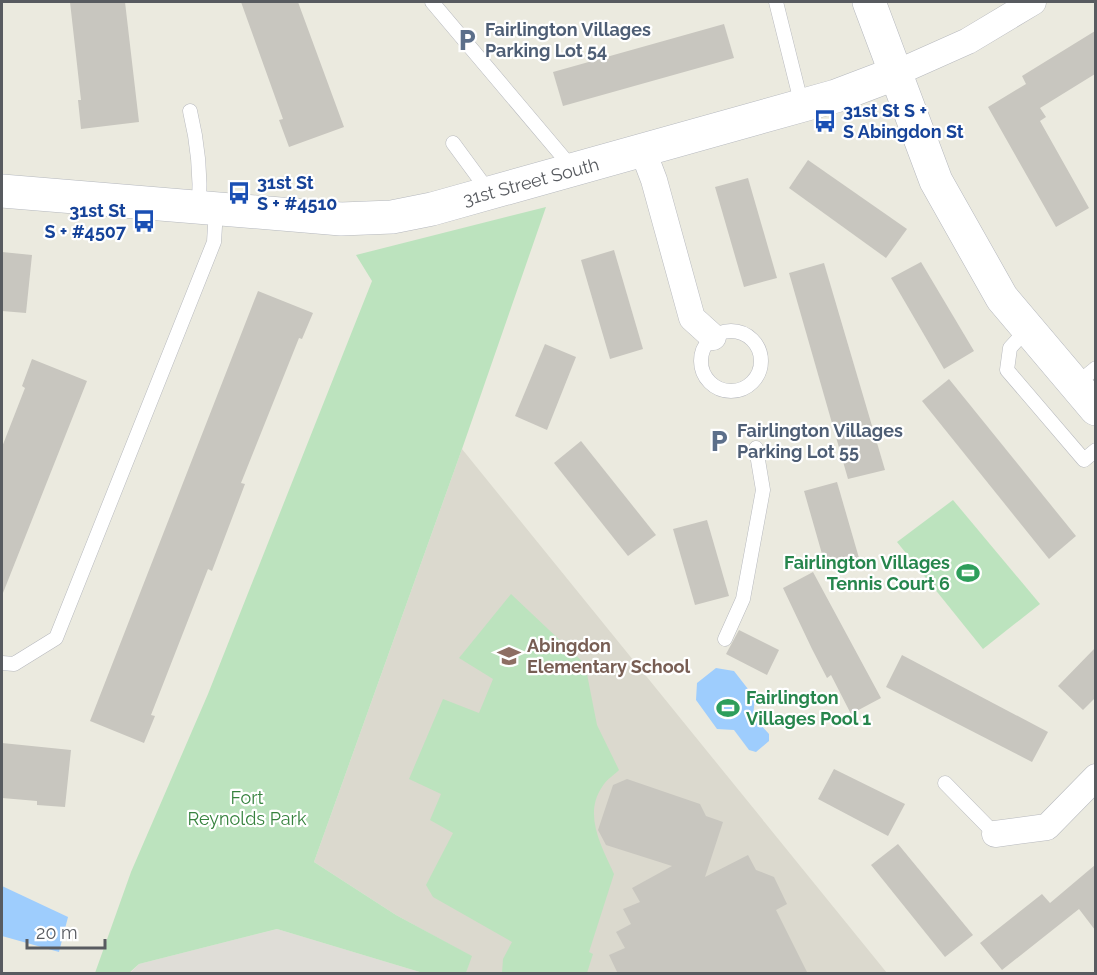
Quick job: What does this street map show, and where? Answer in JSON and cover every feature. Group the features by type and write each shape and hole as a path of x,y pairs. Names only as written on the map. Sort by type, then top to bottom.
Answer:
{"street":[{"path":"869,2 894,74 936,181 1002,298 1028,328 1089,387"},
{"name":"31st Street South","path":"2,191 341,219 392,217 432,209 836,96 894,74 968,41 1033,2"},
{"path":"643,151 654,180 693,318 713,337"},
{"path":"995,834 1047,827 1095,777"}],"lane":[{"path":"432,2 574,170"},
{"path":"776,2 802,106"},
{"path":"2,663 14,664 56,638 214,242 190,111"},
{"path":"453,143 490,193"},
{"path":"1028,328 1010,348 1008,370 1084,460 1095,450"},
{"path":"722,333 741,333 756,344 761,362 754,381 747,387 738,391 718,388 710,383 704,374 701,357 713,337 722,333"},
{"path":"725,639 743,599 763,490 756,448"},
{"path":"945,783 995,834"}],"shaded area":[{"name":"Abingdon Elementary School","path":"462,449 887,973 466,973 471,956 396,915 314,862"},
{"path":"277,929 423,973 129,974 139,964"}],"green space":[{"name":"Fort Reynolds Park","path":"546,207 314,862 396,915 472,956 466,973 423,973 277,929 139,964 129,973 95,973 131,872 208,694 372,281 356,255"},
{"name":"Fairlington Villages Tennis Court 6","path":"953,500 1040,604 983,649 897,542"},
{"path":"511,594 585,664 597,725 619,770 602,787 594,809 596,831 614,874 589,952 593,954 587,973 502,973 503,959 512,942 433,897 426,885 453,833 430,820 441,794 409,779 443,699 479,713 493,679 459,658"}],"water":[{"name":"Fairlington Villages Pool 1","path":"716,668 734,671 755,698 753,716 769,734 769,741 756,752 749,750 734,730 717,729 696,700 697,683"},
{"path":"2,886 68,917 59,952 2,936"}],"building":[{"path":"70,2 125,2 139,122 81,129 78,100 81,100"},
{"path":"241,2 298,2 344,127 289,147 279,120 283,119"},
{"path":"724,24 734,58 563,106 553,72"},
{"path":"1095,31 1095,74 1040,108 1046,117 1040,121 1089,208 1056,227 988,107 1026,84 1022,76"},
{"path":"808,160 907,229 886,258 789,188"},
{"path":"748,178 777,278 744,287 715,187"},
{"path":"614,250 643,349 610,359 581,260"},
{"path":"2,252 32,255 26,313 2,311"},
{"path":"921,262 974,351 944,369 891,278"},
{"path":"824,263 885,470 848,479 789,273"},
{"path":"258,291 313,313 302,339 299,338 241,483 245,484 212,571 208,569 151,715 155,716 144,743 90,721"},
{"path":"545,344 576,357 547,430 515,416"},
{"path":"32,359 87,381 3,593 2,447 25,388 22,386"},
{"path":"949,379 1076,536 1049,559 922,401"},
{"path":"581,441 656,535 628,556 554,463"},
{"path":"837,482 859,558 826,568 804,491"},
{"path":"707,520 729,596 695,605 673,529"},
{"path":"813,572 881,698 851,714 831,675 827,678 783,588"},
{"path":"739,630 779,650 767,675 726,654"},
{"path":"1095,648 1095,698 1083,710 1058,686"},
{"path":"902,655 1048,732 1032,762 886,687"},
{"path":"2,743 71,750 65,807 37,805 37,801 2,798"},
{"path":"834,769 905,804 888,836 818,799"},
{"path":"627,779 700,804 706,816 723,822 705,877 748,855 756,870 774,877 787,904 776,910 808,974 618,974 609,955 625,948 616,932 631,924 623,909 640,902 632,888 672,866 606,845 598,830 613,785"},
{"path":"898,844 973,935 945,957 871,865"},
{"path":"1095,865 1095,930 1079,909 1002,970 980,943 1042,894 1050,903"}],"place":[{"name":"Fairlington Villages Parking Lot 54","path":"467,40"},
{"name":"31st St S + S Abingdon St","path":"825,121"},
{"name":"31st St S + #4510","path":"239,193"},
{"name":"31st St S + #4507","path":"144,221"},
{"name":"Fairlington Villages Parking Lot 55","path":"719,441"},
{"name":"Fairlington Villages Tennis Court 6","path":"968,573"},
{"name":"Abingdon Elementary School","path":"509,656"},
{"name":"Fairlington Villages Pool 1","path":"728,708"}]}
